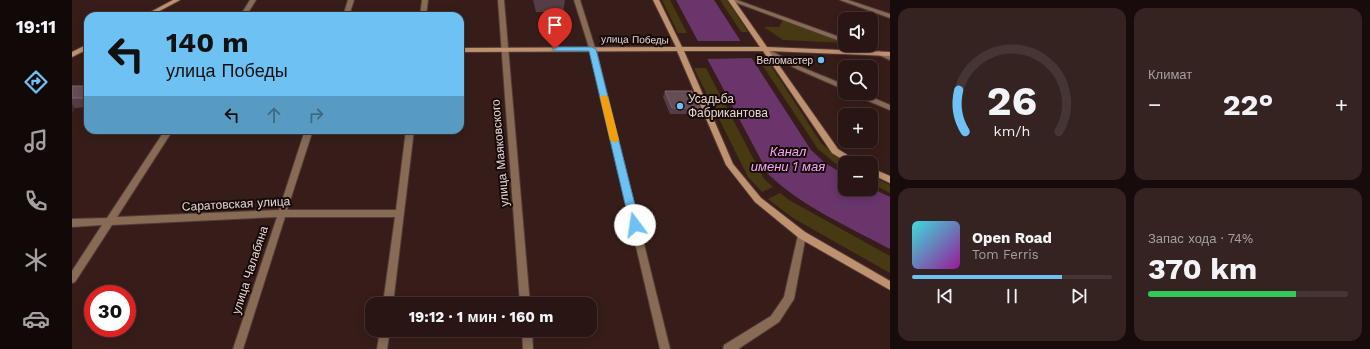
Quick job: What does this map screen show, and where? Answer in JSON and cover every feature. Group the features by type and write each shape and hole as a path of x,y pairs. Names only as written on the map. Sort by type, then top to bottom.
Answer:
{"main road":[{"path":"154,12 177,0"},
{"path":"656,0 680,50 730,165 758,200 802,235 890,286"},
{"path":"731,0 836,151 844,156"},
{"path":"72,55 84,48"},
{"name":"улица Победы","path":"464,50 764,49 890,54"},
{"path":"72,55 84,54"},
{"path":"878,174 890,180"}],"street":[{"path":"246,12 253,0"},
{"path":"347,12 351,0"},
{"path":"424,12 425,0"},
{"name":"улица Маяковского","path":"501,0 524,297"},
{"path":"577,0 592,49 666,349"},
{"path":"731,0 838,39"},
{"path":"843,0 890,16"},
{"path":"764,49 838,85"},
{"path":"879,53 890,58"},
{"path":"872,100 890,108"},
{"path":"72,279 166,134"},
{"name":"улица Чалабяна","path":"238,349 308,134"},
{"path":"389,297 410,134"},
{"name":"Саратовская улица","path":"72,223 108,223 281,213 400,214"},
{"path":"728,349 775,319 789,299 802,235"},
{"path":"382,349 384,337"},
{"path":"527,337 528,349"}],"shaded area":[{"path":"662,0 670,0 687,33 678,33"},
{"path":"720,0 727,0 748,32 741,32"},
{"path":"783,20 838,40 838,43 783,40 764,27 779,27"},
{"path":"763,66 771,66 821,143 838,158 838,165 818,149"},
{"path":"694,68 706,68 764,179 773,187 762,192 748,177"},
{"path":"878,179 890,185 890,193 878,187"},
{"path":"780,193 789,200 890,256 890,273 793,218 768,199"}],"water":[{"name":"Канал имени 1 мая","path":"676,0 714,0 811,150 825,163 838,171 838,196 878,196 878,191 890,197 890,249 811,207 769,175"}],"pier":[{"path":"696,41 742,41 754,58 705,59"}],"building":[{"path":"72,86 84,86 84,98 72,98"},
{"path":"665,91 692,91 700,108 672,108"}],"slow traffic":[{"path":"604,97 615,140"}],"place":[{"name":"Веломастер","path":"821,60"},
{"name":"Усадьба Фабрикантова","path":"680,106"}],"route":[{"path":"555,49 592,49 635,225"}]}
